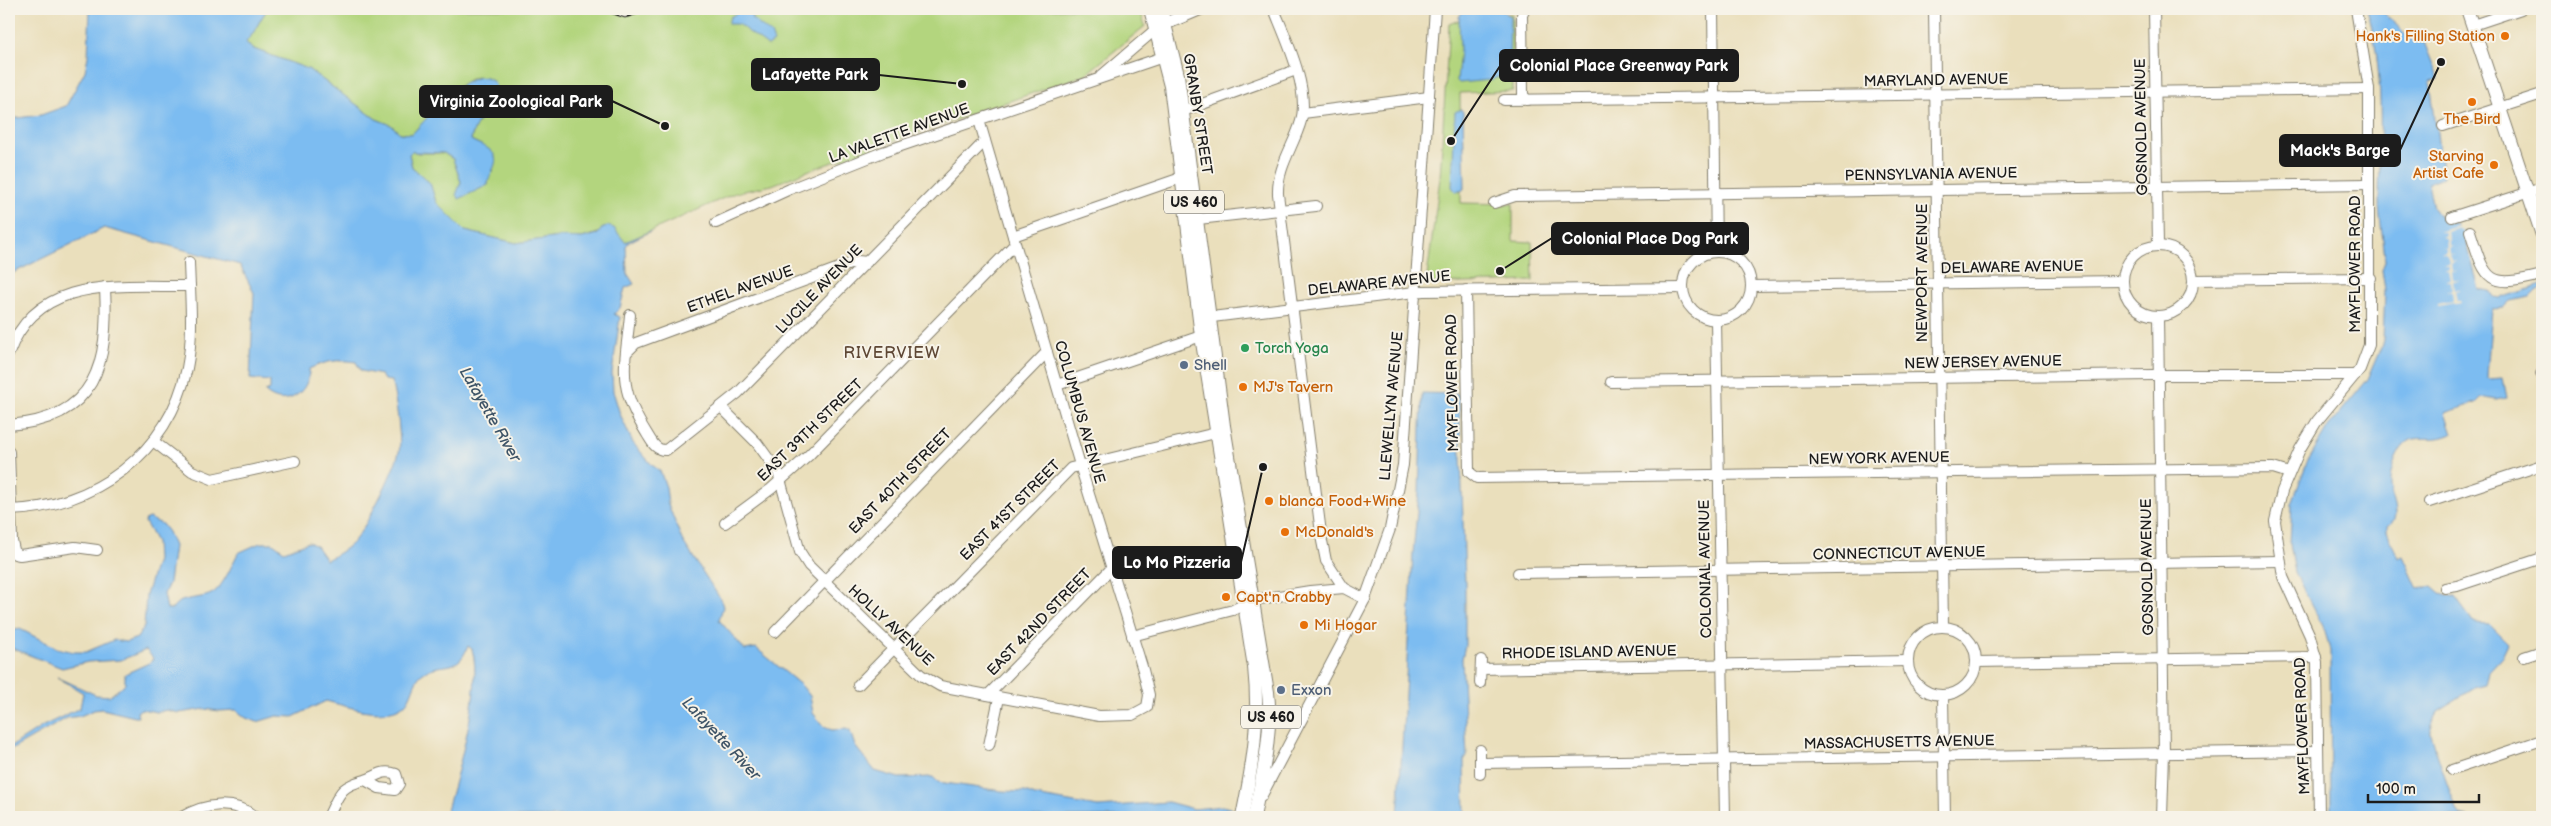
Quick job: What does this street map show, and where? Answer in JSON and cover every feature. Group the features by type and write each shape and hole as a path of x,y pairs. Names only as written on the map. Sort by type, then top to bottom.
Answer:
{"main road":[{"name":"GRANBY STREET","path":"1150,9 1160,26 1178,75 1183,111 1191,220 1203,318 1249,602 1271,714 1269,741 1252,808 1242,817"},
{"name":"GRANBY STREET","path":"1161,9 1160,26 1163,57 1170,86 1181,178 1191,220"},
{"path":"1160,26 1200,9"},
{"path":"2467,9 2542,235"}],"street":[{"path":"1274,9 1296,70 1303,102 1296,135 1279,174 1280,210 1325,554 1328,565 1344,588 1365,599"},
{"name":"LLEWELLYN AVENUE","path":"1252,808 1365,599 1390,528 1403,465 1435,9"},
{"path":"1525,9 1522,15 1522,68 1523,95 1527,100"},
{"path":"1713,9 1716,252"},
{"name":"NEWPORT AVENUE","path":"1934,9 1939,473 1943,628"},
{"name":"GOSNOLD AVENUE","path":"2154,9 2158,245"},
{"name":"MAYFLOWER ROAD","path":"2320,817 2316,657 2310,636 2283,577 2276,521 2289,473 2307,436 2355,376 2369,345 2371,278 2368,89 2356,9"},
{"path":"2472,25 2522,9"},
{"name":"LA VALETTE AVENUE","path":"1097,80 1160,26"},
{"name":"LA VALETTE AVENUE","path":"716,223 790,189 883,152 1163,57"},
{"path":"1183,111 1296,70"},
{"name":"MARYLAND AVENUE","path":"1504,100 2368,89"},
{"path":"2443,126 2542,94"},
{"path":"1302,113 1429,97"},
{"name":"COLUMBUS AVENUE","path":"979,120 1149,695 1147,706 1142,711"},
{"name":"LUCILE AVENUE","path":"627,352 624,378 631,404 650,440 657,448 666,450 722,408 985,141"},
{"name":"EAST 39TH STREET","path":"725,523 780,481 853,412 1014,240 1181,178"},
{"name":"PENNSYLVANIA AVENUE","path":"1494,203 1515,196 2157,185 2369,184"},
{"path":"2452,217 2542,188"},
{"path":"1191,220 1316,206"},
{"path":"2470,231 2482,266 2490,278 2512,283 2542,275"},
{"path":"2158,245 2172,248 2183,256 2191,267 2194,280 2193,288 2186,303 2174,313 2158,316 2145,314 2133,306 2126,294 2123,281 2126,267 2134,256 2145,248 2158,245"},
{"path":"1716,252 1728,254 1741,262 1748,273 1751,286 1749,298 1740,311 1727,319 1716,320 1695,312 1686,300 1683,288 1684,278 1689,266 1702,255 1716,252"},
{"name":"ETHEL AVENUE","path":"627,352 636,343 858,261 867,262"},
{"path":"10,510 46,506 96,489 128,468 154,440 170,413 184,381 190,343 189,262"},
{"path":"2194,280 2371,278"},
{"name":"DELAWARE AVENUE","path":"1751,286 2123,281"},
{"path":"9,353 11,340 35,313 53,300 81,289 190,286"},
{"path":"9,425 41,421 51,417 74,403 91,384 101,363 104,350 105,287"},
{"name":"DELAWARE AVENUE","path":"1203,318 1416,292 1683,288"},
{"name":"MAYFLOWER ROAD","path":"1466,290 1470,475"},
{"path":"627,352 630,315"},
{"name":"GOSNOLD AVENUE","path":"2158,316 2164,753 2162,817"},
{"name":"COLONIAL AVENUE","path":"1716,320 1725,817"},
{"path":"1057,385 1206,335"},
{"name":"EAST 40TH STREET","path":"775,632 1047,352"},
{"name":"NEW JERSEY AVENUE","path":"1611,382 2159,375 2355,376"},
{"name":"HOLLY AVENUE","path":"722,408 757,443 778,472 800,552 809,566 894,650 930,682 940,686 988,696 1099,716 1132,715 1142,711"},
{"name":"EAST 41ST STREET","path":"858,685 1071,468 1080,465 1091,465 1220,432"},
{"path":"154,440 192,471 212,479 295,460"},
{"path":"9,452 10,510 14,552 18,555 75,547 97,550"},
{"path":"2429,502 2542,465"},
{"name":"NEW YORK AVENUE","path":"1470,475 1477,478 2273,468 2289,473"},
{"path":"2445,588 2458,586 2542,558"},
{"name":"CONNECTICUT AVENUE","path":"1518,573 2280,561"},
{"name":"EAST 42ND STREET","path":"988,696 1111,569"},
{"path":"1132,636 1233,610 1249,602 1310,590 1344,588"},
{"path":"1943,628 1964,635 1973,647 1976,662 1969,682 1957,692 1943,695 1930,693 1918,686 1911,674 1908,661 1911,648 1919,637 1930,630 1943,628"},
{"path":"2524,656 2542,650"},
{"path":"1976,662 2316,657"},
{"name":"RHODE ISLAND AVENUE","path":"1480,683 1481,664 1721,665 1908,661"},
{"path":"1943,695 1944,817"},
{"name":"EAST 42ND STREET","path":"989,745 999,698"},
{"path":"2452,770 2542,740"},
{"name":"MASSACHUSETTS AVENUE","path":"1480,750 1480,768 1723,759 2318,751"},
{"path":"328,817 336,798 345,788 360,780 365,780"},
{"path":"182,817 198,809 219,805 239,808 256,817"}],"green space":[{"path":"268,9 1140,9 1145,26 1085,75 810,170 772,185 735,193 633,239 624,242 614,228 582,238 559,237 516,243 465,231 436,202 430,183 412,167 409,154 413,150 417,153 444,153 453,159 461,182 488,185 487,148 471,140 475,126 494,96 493,81 478,77 465,82 449,95 412,134 400,133 391,125 376,119 308,69 251,48 246,42"},
{"path":"1475,14 1512,14 1513,91 1460,93 1461,203 1513,204 1513,241 1532,242 1533,281 1426,284 1440,178 1449,24"}],"water":[{"name":"Lafayette River","path":"90,9 268,9 246,42 251,48 308,69 376,119 391,125 400,133 412,134 446,98 467,82 477,78 487,78 495,85 495,90 490,104 476,126 471,140 487,148 495,156 496,159 488,185 459,199 456,195 461,182 453,159 444,153 414,152 413,150 409,154 412,167 430,183 436,202 465,231 516,243 559,237 582,238 598,234 603,227 608,226 614,228 625,242 651,231 629,242 626,246 627,273 634,284 625,288 620,308 614,314 620,317 612,373 613,391 620,414 633,443 652,465 660,471 666,487 668,504 682,540 721,600 723,607 719,620 745,650 756,648 802,686 810,696 813,713 824,727 832,730 846,729 850,731 855,746 875,771 899,778 933,777 938,782 1002,791 1025,792 1035,796 1098,807 1168,802 1194,809 1222,806 1230,808 1246,817 445,817 462,756 472,708 475,665 472,649 468,646 459,661 422,674 410,697 398,709 378,712 367,711 326,701 293,717 277,716 257,722 246,718 236,710 219,711 205,709 179,713 167,710 157,712 141,709 137,712 138,717 135,717 102,709 67,718 9,751 9,748 43,726 80,708 83,693 57,677 96,695 110,696 125,684 125,674 151,662 153,658 146,650 121,660 88,662 62,668 9,647 9,631 20,629 57,648 74,652 86,652 114,640 126,642 137,638 144,627 146,595 157,560 156,542 145,522 146,519 149,518 162,524 174,546 169,583 164,594 167,609 172,609 179,602 206,596 215,591 226,576 238,553 260,543 273,543 284,551 309,542 316,546 326,560 345,549 354,541 373,511 392,472 400,446 398,416 391,381 384,380 381,375 361,371 356,362 332,361 309,369 308,378 301,392 288,399 273,397 265,392 270,390 270,381 250,379 254,293 240,265 104,228 9,275 9,119 41,115 66,106 85,71 88,56"},
{"path":"744,9 767,9 755,12 751,18 771,34 774,42 768,46 738,24 728,24 730,17"},
{"path":"1464,9 1495,9 1506,13 1510,17 1509,66 1507,74 1490,80 1459,83 1457,81 1460,50 1459,17"},
{"path":"2367,9 2384,13 2414,42 2424,42 2439,80 2430,82 2443,177 2428,183 2433,208 2444,223 2454,222 2464,232 2479,289 2490,291 2494,297 2500,298 2542,285 2542,289 2530,297 2510,301 2503,308 2492,309 2487,376 2489,379 2502,378 2506,398 2496,400 2482,397 2476,403 2445,413 2452,434 2409,441 2396,458 2390,479 2396,515 2395,519 2387,526 2387,531 2398,558 2403,556 2418,589 2433,586 2441,593 2455,597 2474,623 2489,624 2508,643 2501,658 2489,671 2486,685 2474,688 2437,711 2432,726 2431,734 2457,811 2460,815 2468,817 2331,817 2330,651 2325,631 2295,573 2290,544 2292,503 2307,462 2326,430 2368,379 2383,340 2385,290 2382,270 2385,261 2379,208 2379,80 2373,32"},
{"path":"1461,109 1463,112 1465,186 1463,190 1456,192 1452,187 1455,112"},
{"path":"1422,393 1459,394 1465,584 1465,645 1462,659 1467,756 1464,760 1465,817 1398,817 1413,553 1419,492"}],"pier":[{"path":"2461,225 2464,234 2458,228 2448,232 2449,239 2452,239 2449,240 2449,246 2453,246 2449,247 2450,254 2455,254 2450,255 2451,261 2457,261 2451,263 2452,270 2458,270 2452,271 2453,279 2460,280 2453,281 2454,289 2460,289 2454,291 2456,300 2461,302 2437,306 2437,304 2453,301 2452,291 2446,291 2452,289 2451,281 2445,281 2451,279 2449,270 2444,270 2449,268 2449,265 2444,265 2449,263 2447,254 2442,254 2447,252 2447,248 2442,249 2447,247 2446,239 2441,238 2446,236 2445,232 2439,232"}],"railway":[{"path":"604,9 625,16 649,9"}],"place":[{"name":"Hank's Filling Station","path":"2505,36"},
{"name":"Mack's Barge","path":"2441,62"},
{"name":"Lafayette Park","path":"962,84"},
{"name":"The Bird","path":"2472,102"},
{"name":"Virginia Zoological Park","path":"665,126"},
{"name":"Colonial Place Greenway Park","path":"1451,141"},
{"name":"Starving Artist Cafe","path":"2494,165"},
{"name":"Colonial Place Dog Park","path":"1500,271"},
{"name":"Torch Yoga","path":"1245,348"},
{"name":"Shell","path":"1184,365"},
{"name":"MJ's Tavern","path":"1243,387"},
{"name":"Lo Mo Pizzeria","path":"1263,467"},
{"name":"blanca Food+Wine","path":"1269,501"},
{"name":"McDonald's","path":"1285,532"},
{"name":"Capt'n Crabby","path":"1226,597"},
{"name":"Mi Hogar","path":"1304,625"},
{"name":"Exxon","path":"1281,690"}],"district":[{"name":"RIVERVIEW","path":"892,352"}]}
